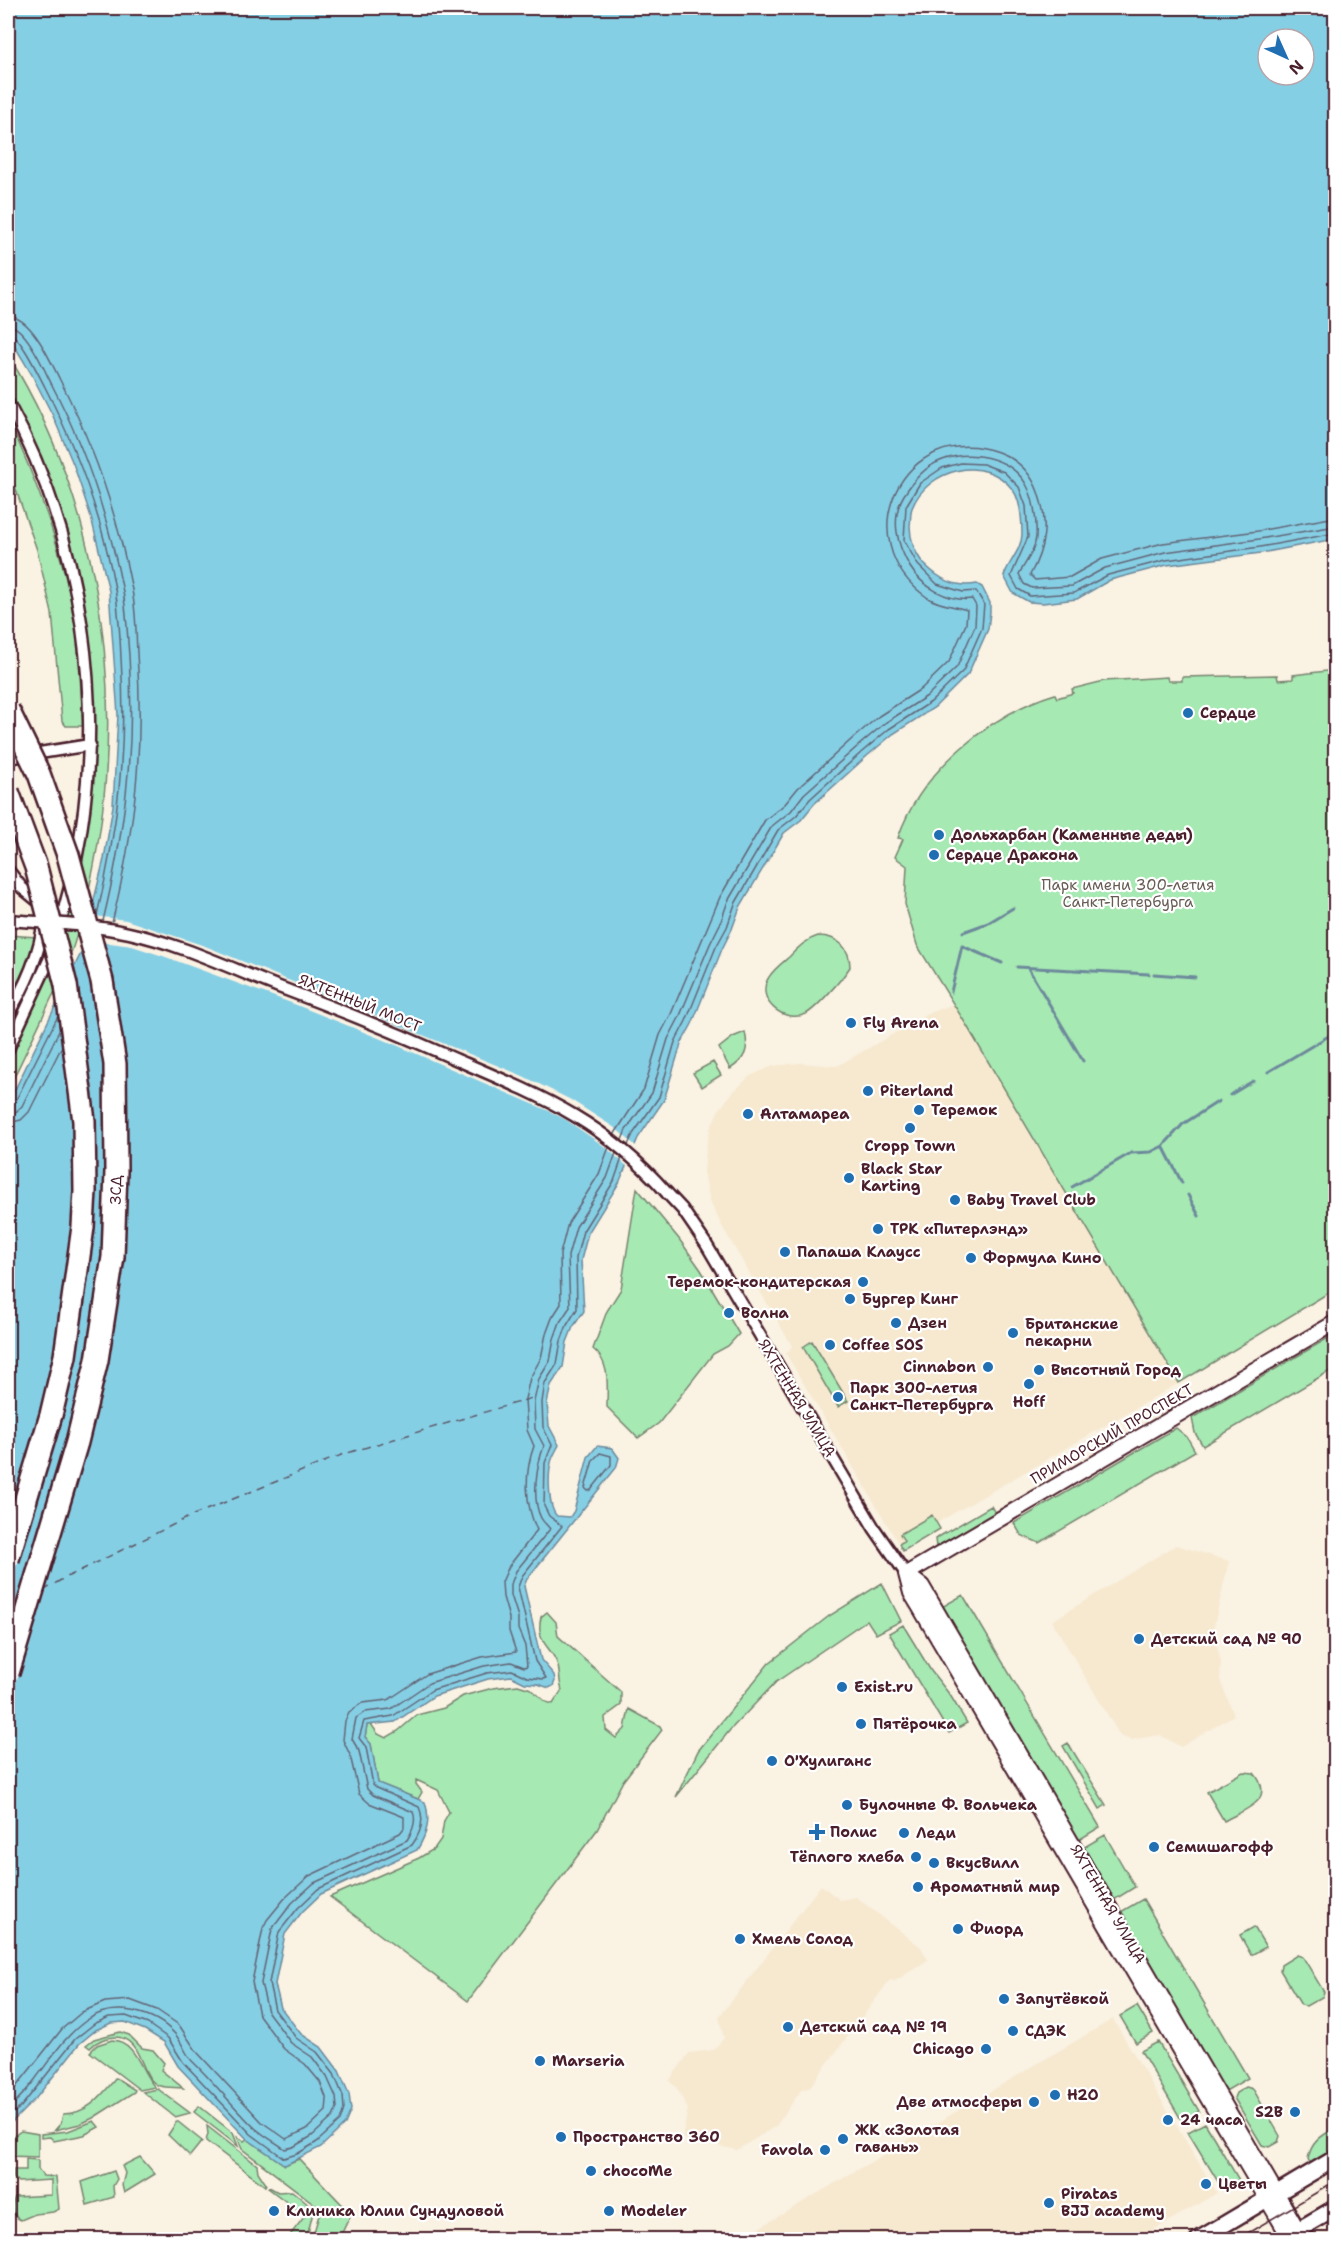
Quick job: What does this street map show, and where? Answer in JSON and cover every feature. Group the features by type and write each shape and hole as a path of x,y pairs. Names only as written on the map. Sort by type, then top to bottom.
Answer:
{"highway":[{"name":"ЗСД","path":"8,710 39,774 68,855 102,981 115,1064 116,1171 113,1257 97,1360 77,1442 8,1673"},
{"name":"ЗСД","path":"8,792 36,867 66,985 84,1121 86,1191 84,1227 65,1356 51,1415 8,1559"}],"main road":[{"path":"1198,2240 1335,2158"},
{"name":"ЯХТЕННАЯ УЛИЦА","path":"1272,2196 1292,2237"},
{"path":"1292,2237 1335,2208"}],"street":[{"path":"8,403 32,453 45,487 76,591 87,666 90,745 82,832 70,889 49,960 8,1050"},
{"path":"8,758 90,745"},
{"path":"8,870 22,888 44,906 42,936 15,1002 8,1013"},
{"name":"ЯХТЕННЫЙ МОСТ","path":"8,920 98,927 130,933 229,967 418,1043 525,1089 589,1123 634,1158 668,1193"},
{"name":"ЯХТЕННАЯ УЛИЦА","path":"668,1193 706,1244 874,1528 906,1574 911,1593 1272,2196"},
{"name":"ПРИМОРСКИЙ ПРОСПЕКТ","path":"906,1574 1335,1322"}],"shaded area":[{"path":"953,1004 1179,1383 937,1523 940,1529 903,1551 786,1354 792,1346 710,1202 704,1172 706,1148 710,1129 718,1111 750,1076 773,1066 800,1063 837,1066 932,1012"},
{"name":"Детский сад № 90","path":"1176,1545 1229,1561 1213,1630 1221,1662 1220,1680 1234,1715 1181,1747 1160,1735 1130,1740 1120,1736 1052,1621"},
{"name":"Детский сад № 19","path":"821,1885 840,1900 856,1897 921,1947 928,1960 895,1981 890,1980 809,2088 802,2089 776,2126 737,2150 682,2138 688,2109 676,2087 669,2081 689,2053 714,2050 724,2038 719,2017"},
{"path":"1113,2019 1217,2193 1138,2239 740,2239"}],"green space":[{"path":"8,355 45,423 73,496 93,572 104,651 108,731 103,810 89,887 64,972 8,1089 8,1056 51,971 72,897 87,824 85,628 35,450 8,392"},
{"path":"8,419 50,522 65,575 76,629 83,726 66,726 62,721 52,613 37,550 8,467"},
{"name":"Парк имени 300-летия Санкт-Петербурга","path":"1335,670 1335,1289 1179,1383 917,945 905,904 907,866 895,857 903,839 898,838 908,814 940,769 983,731 1030,703 1055,694 1057,698 1073,693 1072,689 1104,681 1167,677 1168,681 1182,681 1182,677 1277,675 1278,680 1293,679 1293,675"},
{"path":"8,935 36,937 26,965 8,1002"},
{"path":"818,936 831,938 841,944 848,954 850,967 817,1006 806,1014 789,1016 781,1013 768,1001 765,994 765,986 769,977 802,945"},
{"path":"745,1032 747,1044 745,1053 740,1061 730,1069 719,1048 733,1037"},
{"path":"713,1062 721,1075 702,1087 693,1073"},
{"path":"637,1188 701,1270 739,1334 728,1346 713,1354 659,1423 638,1438 607,1407 605,1368 603,1361 593,1349 607,1311 621,1289"},
{"path":"1335,1334 1335,1368 1203,1446 1195,1433 1192,1418"},
{"path":"812,1341 848,1401 838,1407 803,1347"},
{"path":"1176,1428 1187,1437 1195,1451 1039,1543 1021,1535 1014,1523"},
{"path":"991,1506 995,1513 936,1547 935,1539"},
{"path":"932,1515 940,1529 903,1551 899,1544 904,1541 900,1534"},
{"path":"882,1583 901,1621 876,1634 867,1620 776,1682 730,1730 676,1797 698,1751 769,1663 829,1616"},
{"path":"963,1595 1100,1827 1077,1841 940,1608"},
{"path":"547,1612 556,1622 558,1636 621,1692 621,1705 605,1717 606,1730 616,1738 625,1729 629,1709 660,1726 662,1730 623,1781 597,1830 468,2001 330,1897 419,1858 434,1849 441,1839 444,1821 449,1812 438,1790 416,1780 422,1792 418,1799 378,1783 371,1744 365,1737 367,1725 371,1724 378,1734 386,1738 417,1715 444,1708 463,1696 493,1688 518,1685 531,1689 546,1702 553,1704 562,1690 558,1666 540,1634 541,1617"},
{"path":"903,1625 967,1723 949,1733 889,1633"},
{"path":"1068,1743 1106,1805 1100,1809 1063,1746"},
{"path":"1243,1772 1254,1773 1262,1791 1260,1797 1249,1808 1224,1821 1207,1792"},
{"path":"1105,1835 1135,1887 1114,1900 1081,1849"},
{"path":"1143,1899 1248,2078 1224,2092 1119,1913"},
{"path":"1254,1927 1266,1947 1251,1955 1240,1935"},
{"path":"1297,1955 1303,1957 1324,1992 1322,1997 1306,2006 1301,2005 1280,1970 1281,1965"},
{"path":"1137,2006 1153,2033 1136,2043 1120,2016"},
{"path":"120,2032 129,2035 142,2048 153,2050 164,2063 161,2070 183,2088 163,2087 153,2082 136,2051 124,2039 107,2038 98,2041 90,2048 86,2045 94,2039"},
{"path":"112,2040 120,2042 133,2051 155,2087 140,2090 90,2052 97,2045"},
{"path":"1158,2042 1199,2111 1182,2121 1141,2051"},
{"path":"116,2078 135,2090 134,2092 93,2118 80,2124 55,2130 61,2123 63,2114 80,2111 93,2103"},
{"path":"1246,2087 1253,2089 1280,2136 1278,2142 1269,2147 1262,2145 1234,2098 1236,2093"},
{"path":"158,2089 190,2113 175,2117 143,2092"},
{"path":"199,2106 233,2133 238,2146 194,2112"},
{"path":"94,2121 99,2127 84,2135 54,2141 50,2137 41,2138 41,2134 68,2131"},
{"path":"177,2121 202,2141 190,2156 168,2135"},
{"path":"1205,2123 1239,2180 1223,2190 1188,2132"},
{"path":"207,2126 257,2165 265,2186 206,2141"},
{"path":"1335,2128 1335,2148 1310,2163 1309,2153 1314,2144"},
{"path":"21,2131 38,2134 38,2157 8,2156 8,2140"},
{"path":"237,2136 244,2141 247,2139 285,2165 299,2159 351,2214 339,2239 312,2239 319,2215 317,2206 242,2149"},
{"path":"140,2157 155,2174 124,2193 122,2185 125,2173 122,2166"},
{"path":"26,2159 38,2160 38,2169 43,2176 56,2177 59,2209 35,2214 21,2220 13,2210 15,2197 51,2195 51,2180 18,2182 14,2178 14,2170 26,2170"},
{"path":"114,2171 117,2179 113,2186 114,2197 87,2205 82,2182"},
{"path":"269,2187 278,2192 292,2191 311,2208 312,2216 307,2239 287,2239 305,2216"}],"water":[{"path":"8,8 1335,8 1335,539 1261,553 1167,565 1110,580 1077,599 1043,603 1029,602 1013,593 1004,576 1020,545 1022,529 1018,500 1013,490 1002,479 988,472 973,469 958,470 943,475 920,495 911,514 910,531 916,551 924,564 942,578 962,585 977,584 982,587 990,603 988,629 968,674 935,707 893,734 814,804 801,820 784,833 740,907 692,1024 681,1044 664,1100 638,1138 619,1183 588,1233 581,1260 584,1311 573,1327 567,1342 563,1367 551,1385 547,1403 549,1426 559,1445 549,1475 550,1499 557,1516 570,1517 574,1511 588,1457 597,1446 612,1448 619,1458 616,1468 527,1579 524,1586 541,1660 554,1675 555,1681 549,1688 525,1683 511,1676 488,1679 434,1696 395,1722 367,1725 365,1737 371,1744 378,1783 425,1802 428,1815 427,1827 417,1850 321,1894 302,1912 285,1934 275,1984 281,2008 301,2034 321,2047 339,2071 349,2094 351,2110 345,2124 321,2147 285,2165 247,2139 178,2066 164,2042 145,2030 125,2022 111,2023 96,2030 79,2044 36,2098 12,2122 8,2122 8,1104 81,953 104,859 113,806 118,715 109,591 91,517 74,466 53,416 8,335"}],"pier":[{"path":"87,915 126,920 205,946 523,1076 571,1100 615,1128 637,1147 628,1167 604,1146 549,1111 396,1045 294,1004 163,956 132,946 81,939"}],"waterway":[{"path":"963,932 988,923 1013,908"},
{"path":"951,992 962,946 1002,963"},
{"path":"1017,967 1149,974"},
{"path":"1028,968 1083,1061"},
{"path":"1154,974 1195,977"},
{"path":"1268,1072 1332,1034"},
{"path":"1230,1095 1253,1081"},
{"path":"1072,1187 1131,1153 1151,1152 1163,1146 1183,1124 1219,1101"},
{"path":"1163,1146 1182,1183"},
{"path":"1188,1195 1199,1216"}],"ferry route":[{"path":"43,1591 191,1516 344,1454 532,1398"},
{"path":"8,1614 17,1608"}],"tram line":[{"path":"1236,2240 1336,2181"}],"place":[{"name":"Сердце","path":"1188,713"},
{"name":"Дольхарбан (Каменные деды)","path":"939,835"},
{"name":"Сердце Дракона","path":"934,855"},
{"name":"Fly Arena","path":"851,1023"},
{"name":"Piterland","path":"868,1091"},
{"name":"Теремок","path":"919,1110"},
{"name":"Алтамареа","path":"748,1114"},
{"name":"Cropp Town","path":"910,1128"},
{"name":"Black Star Karting","path":"849,1178"},
{"name":"Baby Travel Club","path":"955,1200"},
{"name":"ТРК «Питерлэнд»","path":"878,1229"},
{"name":"Папаша Клаусс","path":"785,1252"},
{"name":"Формула Кино","path":"971,1258"},
{"name":"Теремок-кондитерская","path":"863,1282"},
{"name":"Бургер Кинг","path":"850,1299"},
{"name":"Волна","path":"729,1313"},
{"name":"Дзен","path":"896,1323"},
{"name":"Британские пекарни","path":"1013,1333"},
{"name":"Coffee SOS","path":"830,1345"},
{"name":"Cinnabon","path":"988,1367"},
{"name":"Высотный Город","path":"1039,1370"},
{"name":"Hoff","path":"1029,1384"},
{"name":"Парк 300-летия Санкт-Петербурга","path":"838,1397"},
{"name":"Детский сад № 90","path":"1139,1639"},
{"name":"Exist.ru","path":"842,1687"},
{"name":"Пятёрочка","path":"861,1724"},
{"name":"О'Хулиганс","path":"772,1761"},
{"name":"Булочные Ф. Вольчека","path":"847,1805"},
{"name":"Полис","path":"817,1832"},
{"name":"Леди","path":"904,1833"},
{"name":"Семишагофф","path":"1154,1847"},
{"name":"Тёплого хлеба","path":"916,1857"},
{"name":"ВкусВилл","path":"934,1863"},
{"name":"Ароматный мир","path":"918,1887"},
{"name":"Фиорд","path":"958,1929"},
{"name":"Хмель Солод","path":"740,1939"},
{"name":"Запутёвкой","path":"1004,1999"},
{"name":"Детский сад № 19","path":"788,2027"},
{"name":"СДЭК","path":"1013,2031"},
{"name":"Chicago","path":"986,2049"},
{"name":"Marseria","path":"540,2061"},
{"name":"H2O","path":"1055,2095"},
{"name":"Две атмосферы","path":"1034,2102"},
{"name":"S2B","path":"1295,2112"},
{"name":"24 часа","path":"1168,2120"},
{"name":"Пространство 360","path":"561,2137"},
{"name":"ЖК «Золотая гавань»","path":"843,2139"},
{"name":"Favola","path":"825,2150"},
{"name":"chocoMe","path":"591,2171"},
{"name":"Цветы","path":"1206,2184"},
{"name":"Piratas BJJ academy","path":"1049,2203"},
{"name":"Клиника Юлии Сундуловой","path":"274,2211"},
{"name":"Modeler","path":"609,2211"}]}
